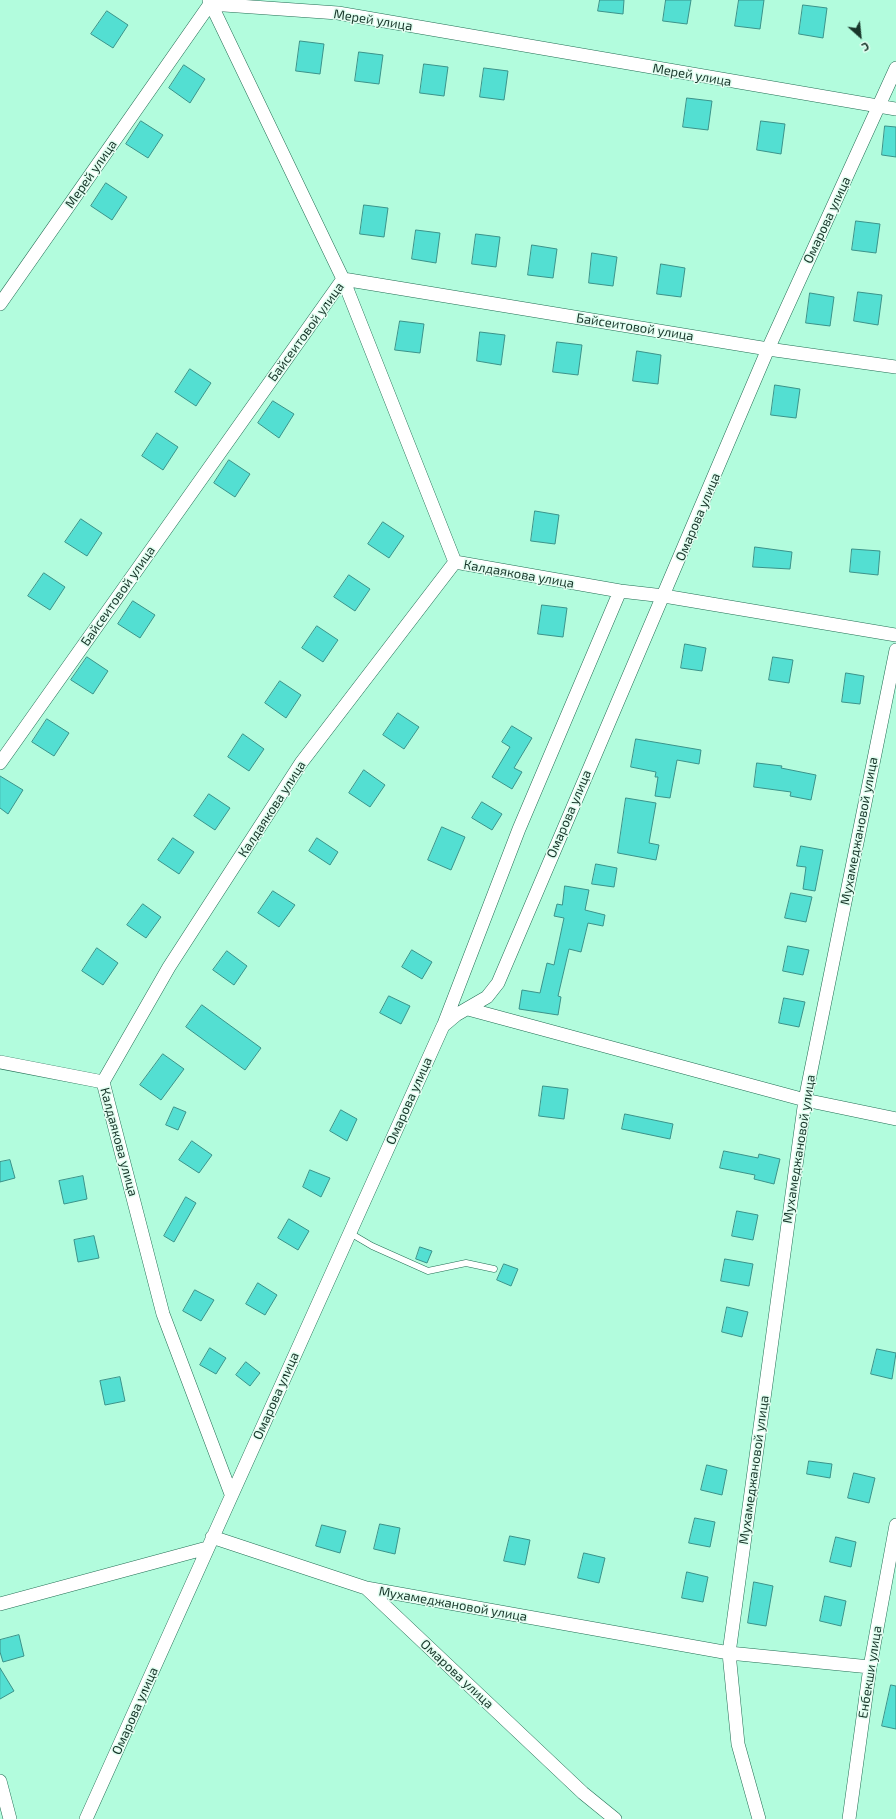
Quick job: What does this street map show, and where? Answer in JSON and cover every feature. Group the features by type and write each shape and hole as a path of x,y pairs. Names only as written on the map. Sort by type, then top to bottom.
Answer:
{"street":[{"name":"Мерей улица","path":"0,304 210,2 338,14 879,108 896,109"},
{"path":"210,2 342,279 455,562"},
{"name":"Омарова улица","path":"86,1819 443,1026 456,1015 487,997 498,983 581,785 664,596 768,349 896,68"},
{"name":"Байсеитовой улица","path":"0,763 342,279 768,349 896,367"},
{"name":"Калдаякова улица","path":"232,1494 163,1314 103,1082 169,967 302,763 455,562 620,591 664,596 896,635"},
{"path":"443,1026 519,829 620,591"},
{"name":"Мухамеджановой улица","path":"759,1819 738,1744 729,1653 805,1100 896,650"},
{"path":"468,1009 805,1100 896,1119"},
{"path":"0,1062 103,1082"},
{"name":"Енбекши улица","path":"849,1819 870,1667 896,1525"},
{"name":"Омарова улица","path":"210,1542 366,1588 583,1793 615,1819"},
{"path":"0,1604 210,1542"},
{"name":"Мухамеджановой улица","path":"366,1588 729,1653 870,1667"},
{"path":"0,1782 10,1819"}],"lane":[{"path":"350,1233 372,1246 428,1271 466,1263 494,1269"}],"building":[{"path":"600,0 624,0 623,14 598,11"},
{"path":"666,0 691,0 687,24 663,21"},
{"path":"739,0 764,0 760,29 735,26"},
{"path":"803,5 827,8 823,38 799,34"},
{"path":"107,11 128,25 113,48 91,34"},
{"path":"300,41 324,44 320,74 296,71"},
{"path":"359,52 383,55 379,84 355,81"},
{"path":"424,64 448,67 444,96 420,93"},
{"path":"184,65 205,79 190,103 169,88"},
{"path":"484,68 508,71 504,100 480,97"},
{"path":"687,98 712,101 708,130 683,127"},
{"path":"141,121 163,135 148,158 126,144"},
{"path":"761,121 785,124 781,154 757,150"},
{"path":"885,126 896,127 896,157 882,155"},
{"path":"106,183 127,197 112,220 91,206"},
{"path":"364,205 388,208 384,237 360,234"},
{"path":"856,221 880,224 876,253 852,250"},
{"path":"416,230 440,233 436,263 412,259"},
{"path":"476,234 500,237 496,267 472,264"},
{"path":"532,245 557,249 553,278 528,275"},
{"path":"592,253 617,257 613,286 589,283"},
{"path":"661,264 685,268 681,297 657,294"},
{"path":"858,292 882,295 878,325 854,321"},
{"path":"810,293 834,297 830,326 806,323"},
{"path":"400,321 424,324 420,353 395,350"},
{"path":"480,332 505,335 501,365 477,361"},
{"path":"557,342 582,345 578,375 553,372"},
{"path":"637,351 661,355 658,384 633,381"},
{"path":"190,369 211,383 196,406 175,392"},
{"path":"775,385 800,389 796,418 771,415"},
{"path":"273,401 294,414 279,438 258,423"},
{"path":"157,433 178,447 163,470 142,456"},
{"path":"229,460 250,474 235,497 214,483"},
{"path":"535,511 559,515 555,544 531,541"},
{"path":"81,519 102,533 87,556 65,542"},
{"path":"383,522 404,536 389,558 368,544"},
{"path":"755,547 792,552 790,569 753,567"},
{"path":"852,549 880,551 878,575 850,572"},
{"path":"44,573 65,587 50,610 28,596"},
{"path":"349,575 370,589 355,611 334,597"},
{"path":"133,601 155,615 140,638 118,624"},
{"path":"542,605 567,608 563,637 538,634"},
{"path":"317,626 338,640 323,662 302,648"},
{"path":"685,644 706,648 702,671 681,668"},
{"path":"87,657 108,671 93,694 71,680"},
{"path":"773,657 793,660 789,683 769,680"},
{"path":"846,673 864,676 860,704 842,702"},
{"path":"280,681 301,695 286,718 265,703"},
{"path":"398,713 419,727 404,749 383,735"},
{"path":"47,719 69,733 54,756 32,742"},
{"path":"512,726 532,738 514,768 522,772 512,789 492,777 510,747 502,742"},
{"path":"243,734 264,749 249,771 228,757"},
{"path":"636,739 701,750 699,764 677,760 670,798 655,796 658,777 655,777 656,772 631,767"},
{"path":"757,763 782,766 781,768 816,775 811,800 790,796 791,792 754,787"},
{"path":"364,770 385,785 370,807 349,793"},
{"path":"0,776 23,790 8,814 0,808"},
{"path":"209,794 230,808 215,830 194,816"},
{"path":"626,798 656,803 649,843 659,845 656,860 618,853"},
{"path":"482,802 502,814 492,830 472,818"},
{"path":"442,827 465,837 451,870 428,860"},
{"path":"173,838 194,852 179,874 158,860"},
{"path":"317,838 338,852 330,865 309,851"},
{"path":"801,846 823,850 815,891 803,889 806,867 797,866"},
{"path":"596,864 617,868 614,887 592,884"},
{"path":"565,886 589,890 585,910 605,915 603,926 588,923 581,952 569,949 558,996 561,997 558,1015 519,1009 522,990 540,993 547,963 554,965 564,918 554,916 557,904 562,905"},
{"path":"273,891 295,905 279,927 258,913"},
{"path":"791,893 812,897 806,922 785,918"},
{"path":"143,904 161,917 146,938 127,925"},
{"path":"788,946 809,950 803,975 783,971"},
{"path":"97,948 118,963 103,985 82,971"},
{"path":"412,950 432,962 422,979 402,967"},
{"path":"227,951 247,966 234,985 213,970"},
{"path":"389,996 410,1006 401,1024 380,1013"},
{"path":"784,998 805,1002 799,1027 779,1023"},
{"path":"202,1005 261,1048 245,1070 186,1027"},
{"path":"163,1054 184,1069 161,1100 140,1085"},
{"path":"543,1086 568,1089 564,1119 539,1116"},
{"path":"174,1107 186,1112 178,1130 166,1125"},
{"path":"341,1110 357,1119 347,1141 330,1131"},
{"path":"625,1114 673,1124 670,1139 622,1129"},
{"path":"192,1141 212,1155 199,1173 179,1160"},
{"path":"724,1151 758,1158 759,1154 780,1159 774,1184 754,1179 755,1175 720,1168"},
{"path":"10,1160 15,1178 0,1182 0,1162"},
{"path":"310,1170 330,1178 321,1197 303,1187"},
{"path":"83,1176 87,1199 64,1204 59,1181"},
{"path":"186,1197 196,1203 174,1242 164,1236"},
{"path":"737,1211 758,1215 753,1240 732,1236"},
{"path":"289,1219 309,1231 298,1250 278,1238"},
{"path":"94,1236 99,1258 78,1262 74,1240"},
{"path":"420,1247 432,1251 427,1263 416,1259"},
{"path":"725,1259 753,1264 749,1286 721,1281"},
{"path":"504,1264 518,1269 511,1286 497,1280"},
{"path":"258,1283 277,1295 265,1315 246,1304"},
{"path":"195,1290 214,1300 201,1321 183,1311"},
{"path":"727,1307 748,1312 742,1337 722,1332"},
{"path":"210,1348 226,1358 216,1374 200,1365"},
{"path":"877,1349 896,1353 892,1379 871,1374"},
{"path":"246,1362 260,1373 250,1386 236,1375"},
{"path":"120,1377 125,1401 105,1405 100,1381"},
{"path":"809,1461 832,1464 830,1478 807,1474"},
{"path":"707,1465 727,1470 722,1495 701,1490"},
{"path":"854,1473 875,1478 869,1503 848,1498"},
{"path":"695,1518 715,1522 710,1547 689,1543"},
{"path":"380,1524 400,1528 395,1554 374,1549"},
{"path":"322,1525 346,1531 340,1553 316,1546"},
{"path":"510,1536 530,1540 525,1565 504,1561"},
{"path":"836,1537 856,1542 851,1567 830,1562"},
{"path":"584,1553 605,1558 599,1583 578,1578"},
{"path":"687,1572 708,1577 703,1602 682,1598"},
{"path":"754,1582 773,1586 766,1626 748,1623"},
{"path":"825,1596 846,1601 841,1626 820,1621"},
{"path":"19,1635 24,1656 3,1662 0,1652 0,1640"},
{"path":"0,1668 14,1691 0,1699"},
{"path":"891,1685 896,1686 896,1729 882,1726"}]}
